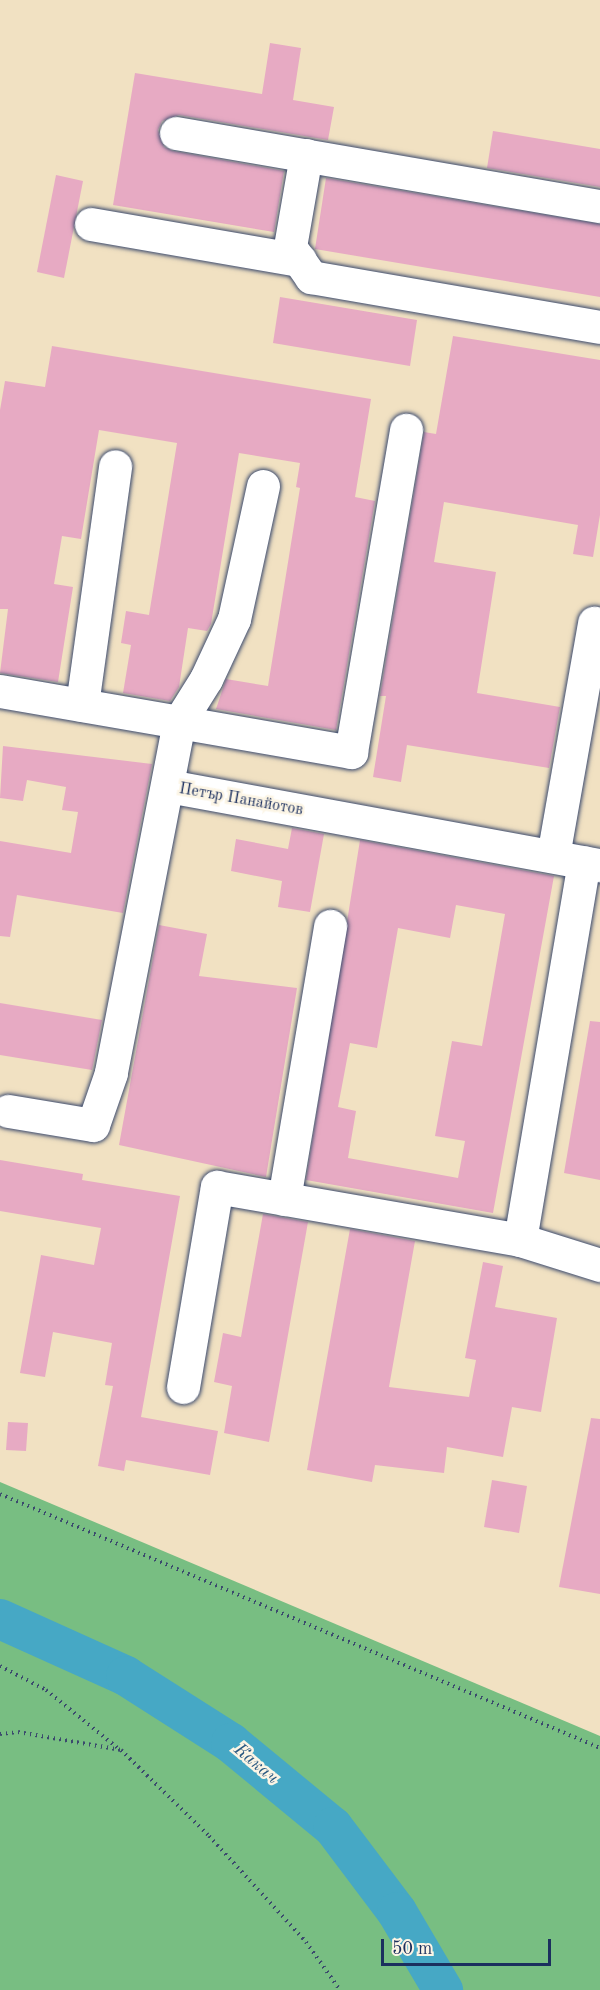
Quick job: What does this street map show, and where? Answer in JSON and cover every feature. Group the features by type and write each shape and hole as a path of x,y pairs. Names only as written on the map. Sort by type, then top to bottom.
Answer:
{"street":[{"path":"176,133 600,206"},
{"path":"306,155 290,247 311,277 600,327"},
{"path":"91,224 300,260"},
{"path":"0,691 351,752 406,430"},
{"path":"82,705 115,466"},
{"path":"168,786 178,722 206,679 234,619 263,486"},
{"path":"520,1240 579,861 594,623"},
{"name":"Петър Панайотов","path":"8,1111 93,1125 111,1073 168,786 579,861"},
{"path":"284,1199 330,926"},
{"path":"183,1387 217,1187 520,1240 600,1265"}],"path":[{"path":"0,1494 600,1748"},
{"path":"0,1666 46,1690 121,1750 225,1854 306,1942 340,1990"},
{"path":"0,1734 18,1732 121,1750"}],"green space":[{"path":"0,1482 600,1736 600,1990 0,1990"}],"building":[{"path":"270,43 301,48 293,100 334,107 328,140 179,115 162,121 158,130 164,147 173,151 284,171 274,232 113,205 135,73 262,94"},
{"path":"493,131 600,149 600,187 487,168"},
{"path":"56,175 83,181 64,278 37,272"},
{"path":"326,178 600,224 600,297 315,249"},
{"path":"280,297 417,320 410,366 273,343"},
{"path":"453,336 600,360 600,515 593,557 573,554 578,525 444,502 434,562 496,572 477,693 560,707 549,768 407,745 401,782 373,777 386,696 380,696 424,432 436,434"},
{"path":"52,346 371,399 355,497 375,501 336,730 216,709 226,679 268,686 300,488 296,487 300,463 239,453 211,624 207,631 188,628 179,687 170,701 123,693 131,645 121,643 126,611 149,615 177,443 99,430 81,539 62,536 54,584 73,587 58,682 0,673 8,609 0,609 0,410 5,381 45,387"},
{"path":"3,746 152,764 123,913 17,895 10,937 0,936 0,841 71,853 78,812 62,810 66,787 27,780 23,801 0,798"},
{"path":"292,828 324,834 310,912 278,907 282,881 231,871 236,839 288,849"},
{"path":"360,840 554,876 493,1213 306,1180","holes":["456,905 505,914 482,1046 452,1041 435,1136 465,1141 458,1178 348,1158 356,1111 338,1107 350,1043 377,1048 398,928 450,938"]},
{"path":"159,925 207,934 199,976 297,988 266,1177 119,1145"},
{"path":"0,1003 102,1020 92,1070 0,1055"},
{"path":"590,1021 600,1022 600,1180 564,1173"},
{"path":"0,1160 83,1174 82,1180 180,1196 141,1417 218,1431 210,1475 126,1460 124,1471 98,1466 113,1386 105,1385 112,1343 53,1332 45,1377 20,1373 41,1255 94,1265 101,1228 0,1211"},
{"path":"263,1214 308,1222 269,1442 224,1433 232,1386 214,1382 223,1333 241,1337"},
{"path":"350,1229 415,1241 389,1387 469,1397 476,1360 465,1358 483,1262 503,1266 495,1307 557,1318 541,1412 512,1407 503,1457 447,1447 444,1473 375,1465 372,1482 307,1470"},
{"path":"591,1418 600,1419 600,1594 559,1587"},
{"path":"8,1422 28,1423 26,1451 6,1450"},
{"path":"492,1480 527,1486 519,1533 484,1527"}],"waterway":[{"name":"Какач","path":"0,1619 126,1676 231,1743 333,1827 397,1912 443,1990"}]}
